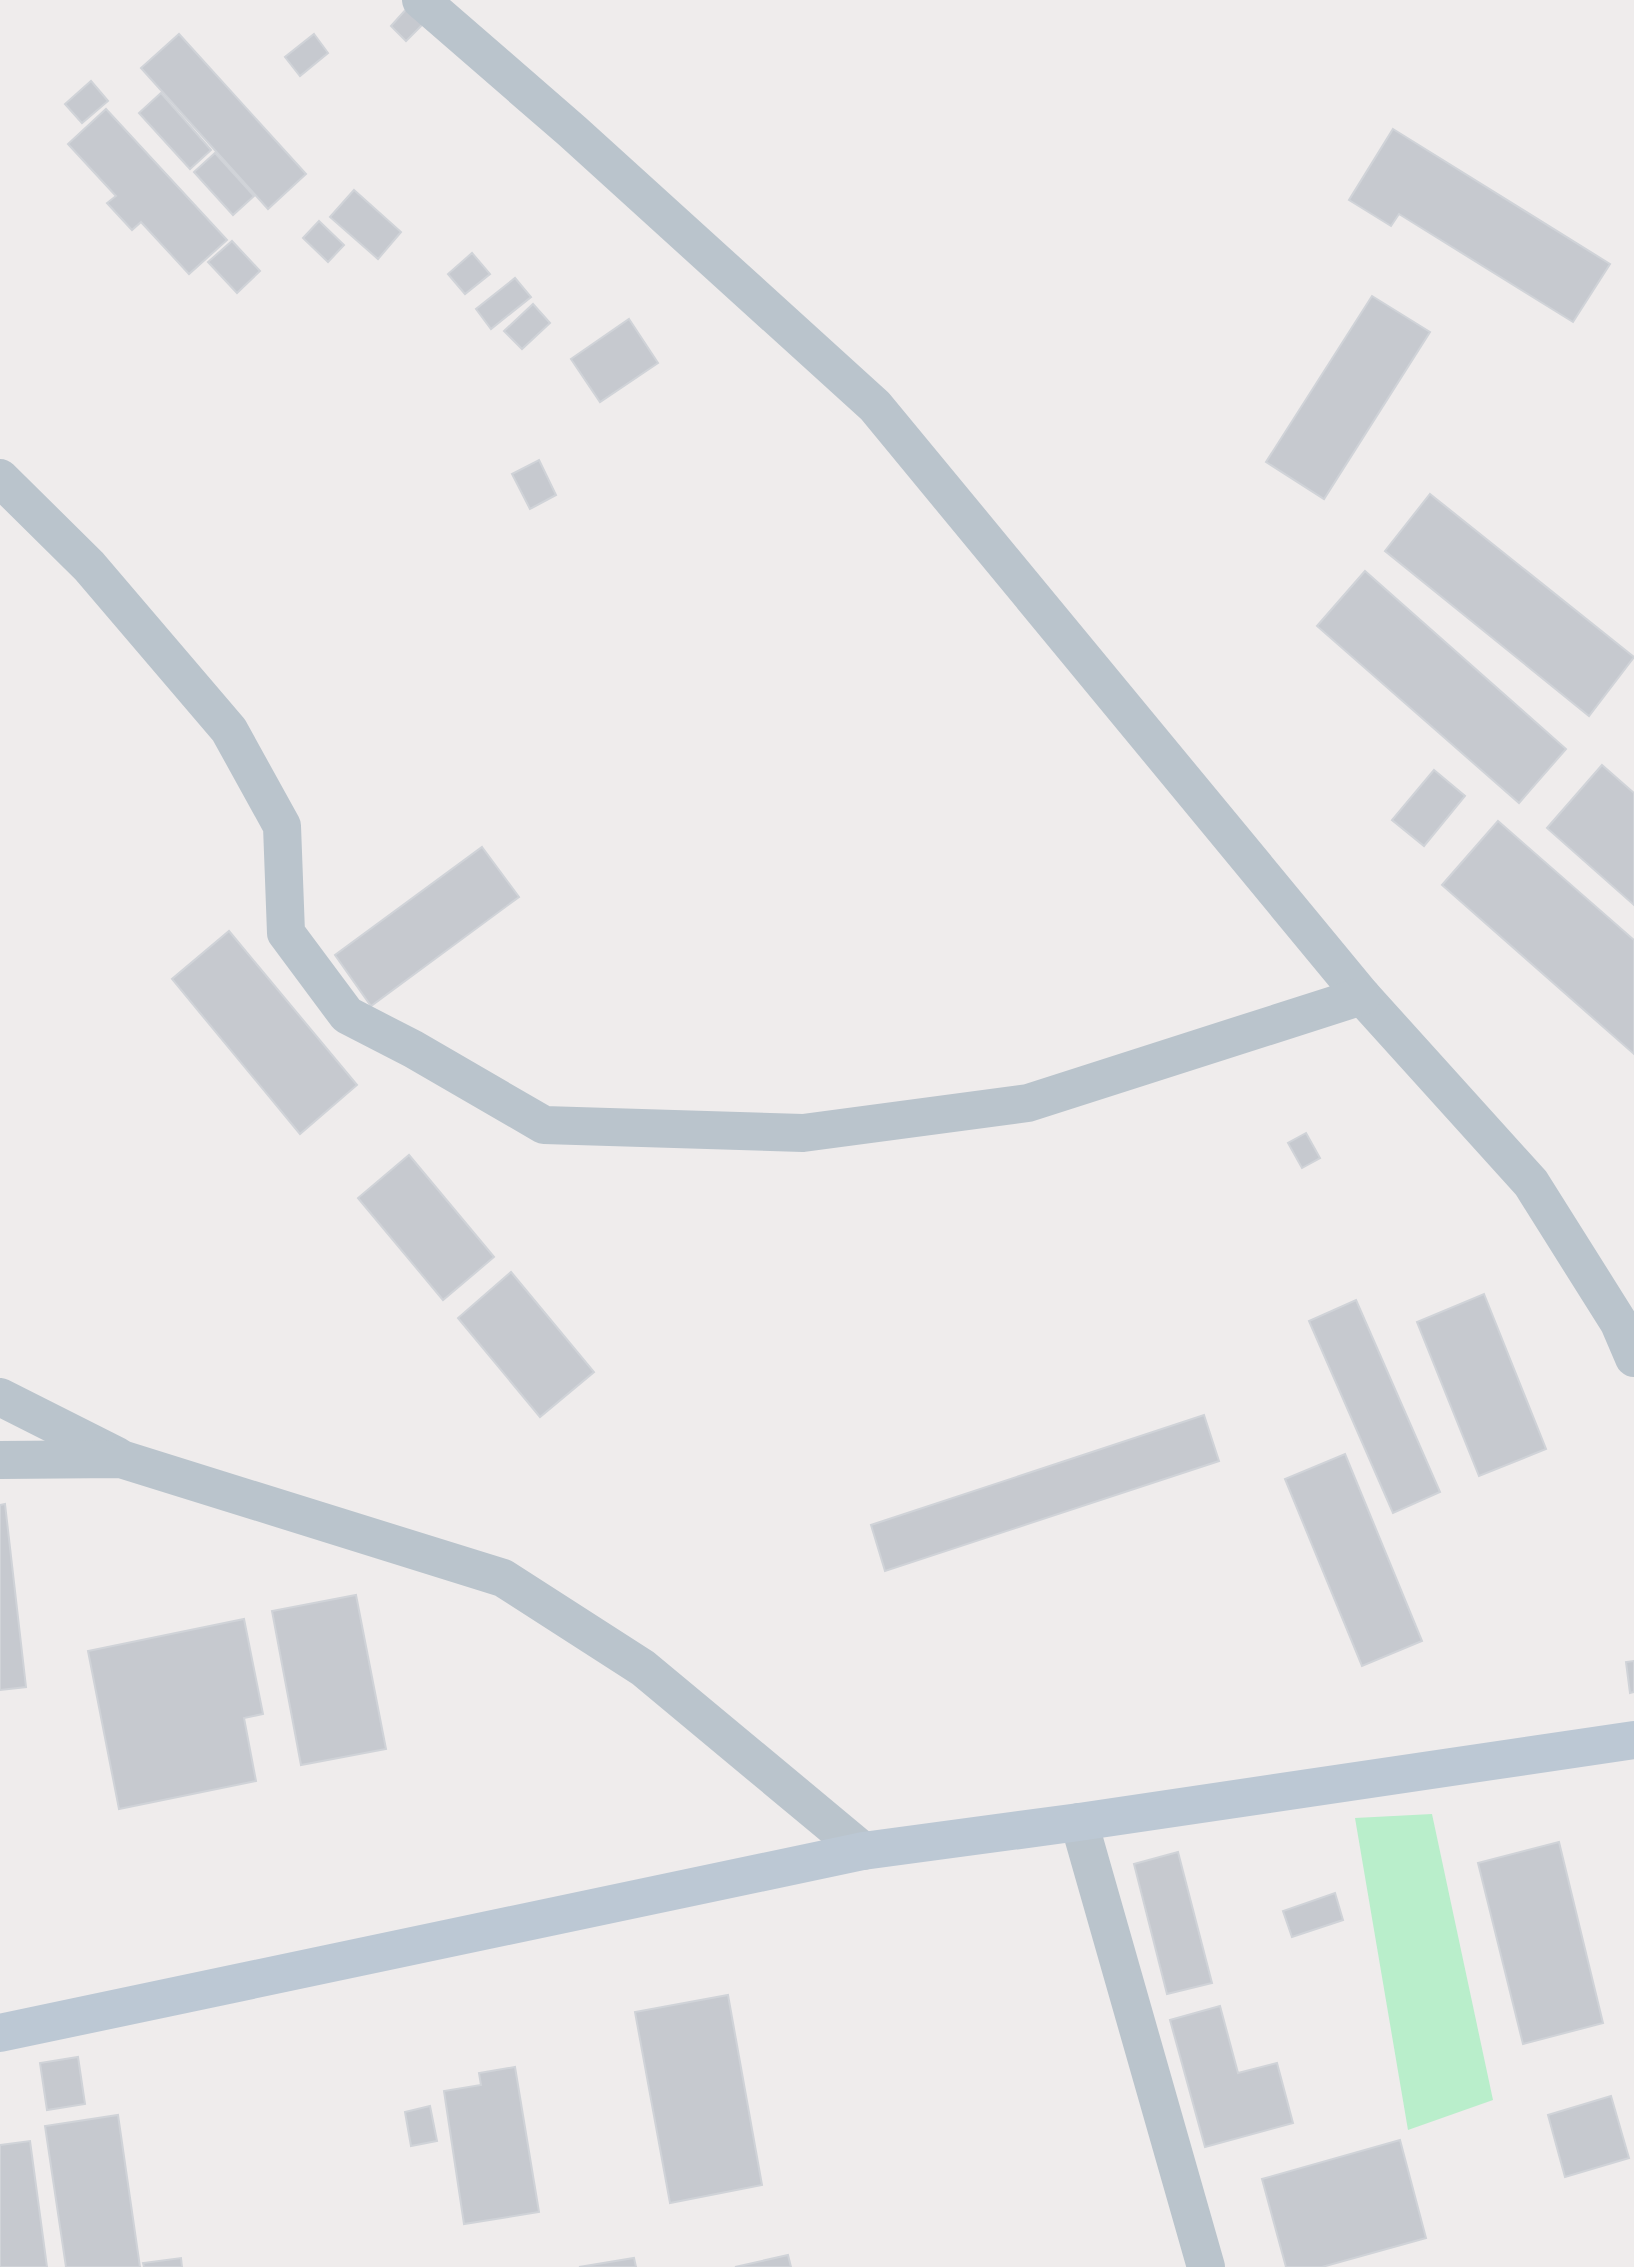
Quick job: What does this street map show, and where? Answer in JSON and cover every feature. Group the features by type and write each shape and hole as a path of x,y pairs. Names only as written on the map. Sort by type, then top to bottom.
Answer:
{"main road":[{"path":"0,2034 863,1851 1634,1740"}],"street":[{"path":"421,0 572,131 875,406 1362,996 1531,1183 1619,1323 1634,1358"},
{"path":"0,478 89,566 229,730 282,825 286,933 347,1015 413,1049 544,1125 803,1133 1028,1103 1362,996"},
{"path":"0,1397 121,1459 503,1578 643,1668 863,1851"},
{"path":"0,1460 121,1459"},
{"path":"1079,1822 1206,2267"}],"green space":[{"path":"1432,1814 1493,2100 1408,2130 1355,1818"}],"building":[{"path":"409,6 425,22 406,41 391,26"},
{"path":"179,34 306,174 268,209 141,68"},
{"path":"314,34 328,53 300,76 285,57"},
{"path":"91,81 108,101 82,123 65,104"},
{"path":"161,93 211,150 190,169 139,113"},
{"path":"106,109 227,240 189,274 141,222 132,230 107,203 116,196 68,144"},
{"path":"1393,129 1610,264 1573,322 1399,214 1391,226 1349,200"},
{"path":"215,153 254,196 233,215 194,172"},
{"path":"354,190 401,232 378,259 330,217"},
{"path":"319,221 344,245 328,262 303,238"},
{"path":"232,241 260,271 237,293 208,262"},
{"path":"472,253 490,274 465,294 448,274"},
{"path":"515,278 531,297 491,329 476,309"},
{"path":"1372,296 1430,332 1324,499 1266,462"},
{"path":"533,304 550,323 522,349 504,331"},
{"path":"629,319 658,363 600,402 571,359"},
{"path":"539,460 556,495 530,509 512,474"},
{"path":"1430,494 1634,657 1589,716 1385,551"},
{"path":"1365,571 1566,749 1519,803 1317,626"},
{"path":"1602,765 1634,793 1634,905 1547,828"},
{"path":"1434,770 1465,796 1424,846 1392,820"},
{"path":"1498,821 1634,940 1634,1054 1442,885"},
{"path":"482,847 519,897 371,1006 335,955"},
{"path":"229,931 357,1085 300,1134 172,979"},
{"path":"1306,1133 1320,1158 1302,1168 1288,1143"},
{"path":"409,1155 494,1257 443,1300 358,1198"},
{"path":"511,1272 594,1372 540,1417 458,1318"},
{"path":"1484,1294 1546,1449 1479,1476 1417,1322"},
{"path":"1356,1300 1440,1492 1393,1513 1309,1321"},
{"path":"1204,1415 1219,1461 885,1571 871,1525"},
{"path":"1345,1454 1422,1641 1362,1666 1285,1479"},
{"path":"5,1504 26,1687 0,1690 0,1505"},
{"path":"356,1595 386,1749 301,1765 272,1611"},
{"path":"244,1619 263,1714 244,1718 256,1781 119,1809 88,1651"},
{"path":"1634,1661 1634,1692 1630,1693 1626,1662"},
{"path":"1559,1842 1603,2023 1523,2044 1478,1863"},
{"path":"1178,1852 1212,1983 1167,1994 1134,1864"},
{"path":"1335,1893 1343,1920 1292,1937 1283,1911"},
{"path":"728,1995 762,2185 670,2203 635,2012"},
{"path":"1220,2006 1238,2073 1277,2063 1293,2123 1205,2147 1170,2020"},
{"path":"78,2057 85,2104 47,2110 40,2063"},
{"path":"515,2067 539,2212 464,2224 444,2091 481,2085 479,2073"},
{"path":"1611,2096 1629,2158 1565,2177 1548,2115"},
{"path":"430,2106 437,2141 411,2146 405,2112"},
{"path":"118,2115 140,2267 66,2267 45,2126"},
{"path":"1400,2140 1426,2238 1322,2267 1286,2267 1262,2179"},
{"path":"30,2141 47,2267 0,2267 0,2145"},
{"path":"788,2255 791,2267 735,2267"},
{"path":"181,2258 182,2267 144,2267 143,2263"},
{"path":"634,2258 636,2267 579,2267"}]}
